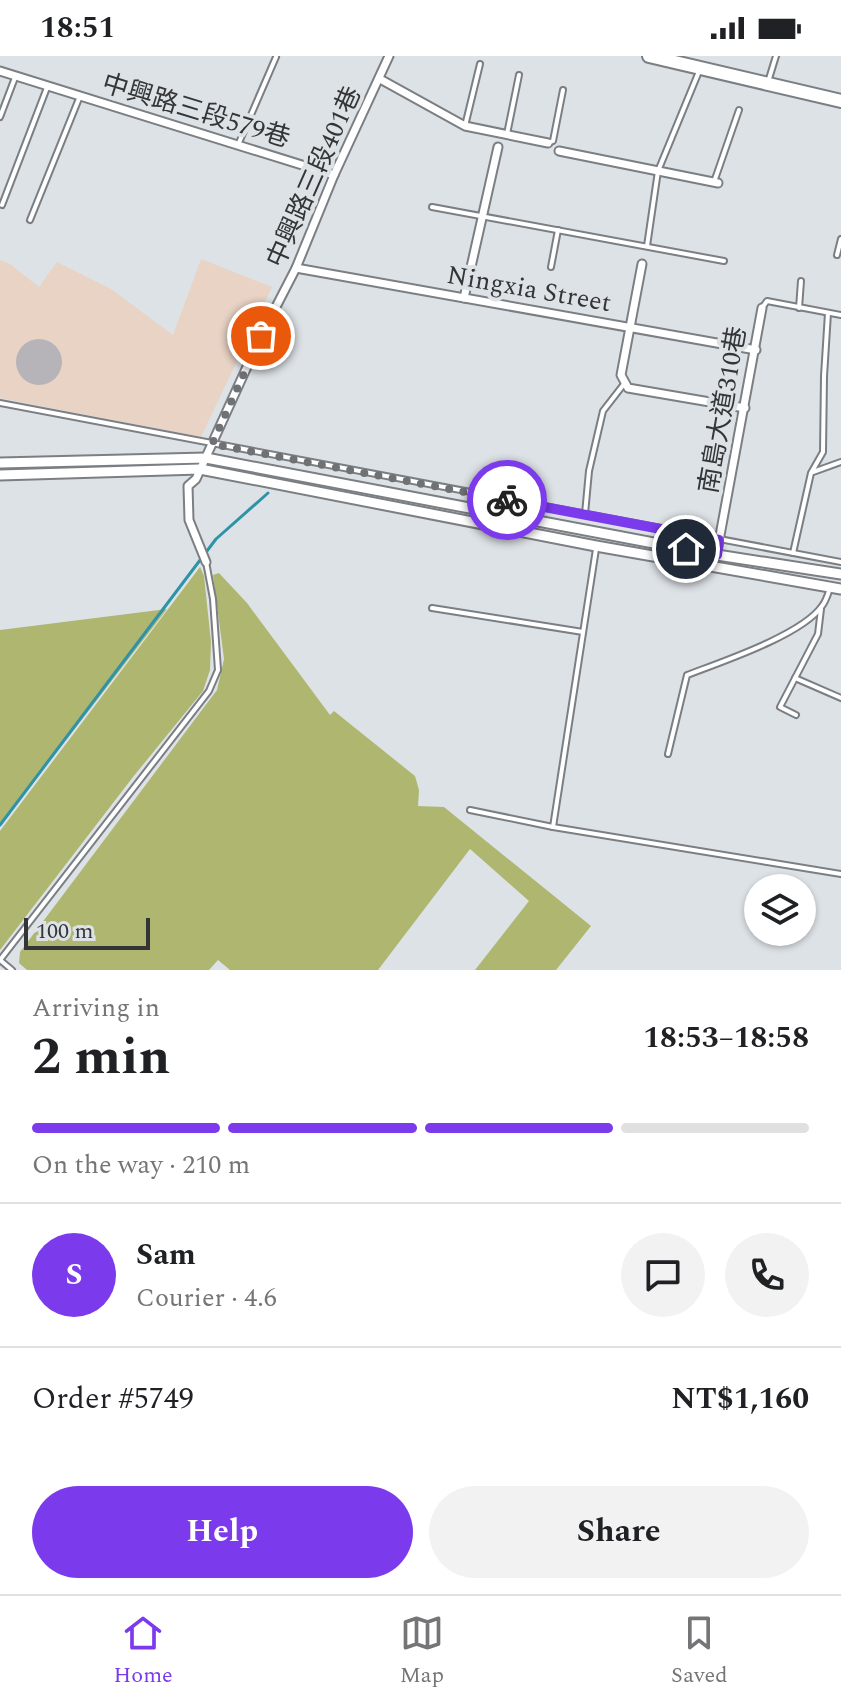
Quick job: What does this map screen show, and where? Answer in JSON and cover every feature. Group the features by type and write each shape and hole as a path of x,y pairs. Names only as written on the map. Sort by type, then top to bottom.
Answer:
{"main road":[{"path":"649,56 841,101"}],"street":[{"name":"中興路三段401巷","path":"206,562 189,520 188,486 206,458 261,336 296,268 334,175 389,56"},
{"name":"中興路三段579巷","path":"0,71 334,175"},
{"path":"380,79 465,126 548,143"},
{"path":"464,298 498,147"},
{"path":"559,151 716,182"},
{"path":"642,264 628,327 621,375 624,384 628,388 745,408"},
{"name":"Ningxia Street","path":"296,268 756,350"},
{"name":"南島大道310巷","path":"715,567 762,308"},
{"path":"0,463 206,458 717,555 841,574"},
{"path":"0,475 200,469 596,546 836,588"}],"lane":[{"path":"767,85 776,56"},
{"path":"238,145 276,57"},
{"path":"465,126 480,64"},
{"path":"647,246 658,171 700,68"},
{"path":"0,117 16,75"},
{"path":"507,134 519,75"},
{"path":"2,205 48,85"},
{"path":"548,143 553,141 563,90"},
{"path":"30,220 80,96"},
{"path":"716,182 739,110"},
{"path":"432,207 724,261"},
{"path":"551,267 558,230"},
{"path":"837,255 841,239"},
{"path":"799,308 801,281"},
{"path":"762,308 767,301 841,315"},
{"path":"793,553 811,473 823,452 828,313"},
{"path":"585,514 589,471 603,411 624,384"},
{"path":"0,403 841,562"},
{"path":"811,473 841,462"},
{"path":"553,827 596,546"},
{"path":"12,970 0,960 209,691 218,670 213,599 206,562"},
{"path":"668,754 687,675 798,626 821,607 836,588"},
{"path":"796,715 780,707 818,634 821,607"},
{"path":"432,608 583,632"},
{"path":"795,678 841,698"},
{"path":"470,810 553,827 841,874"}],"shaded area":[{"path":"201,259 272,287 201,437 0,398 0,260 10,264 39,287 57,262 111,289 173,335"}],"green space":[{"path":"200,567 204,576 211,642 210,670 203,691 0,950 0,831"},
{"path":"219,573 247,603 330,715 334,711 415,776 419,790 418,806 444,807 591,926 556,970 475,970 529,901 470,849 378,970 230,970 218,960 209,970 27,970 19,963 20,952 217,690 224,659 213,575"},
{"path":"167,609 0,826 0,630"}],"building":[{"path":"39,339 48,340 55,346 61,353 61,371 55,378 48,384 39,385 30,384 23,378 17,371 16,362 17,353 23,346 30,340"}],"waterway":[{"path":"0,825 216,539 268,493"}],"way so far":[{"path":"261,336 212,444 507,500"}],"route":[{"path":"507,500 719,540 717,555 686,549"}]}
